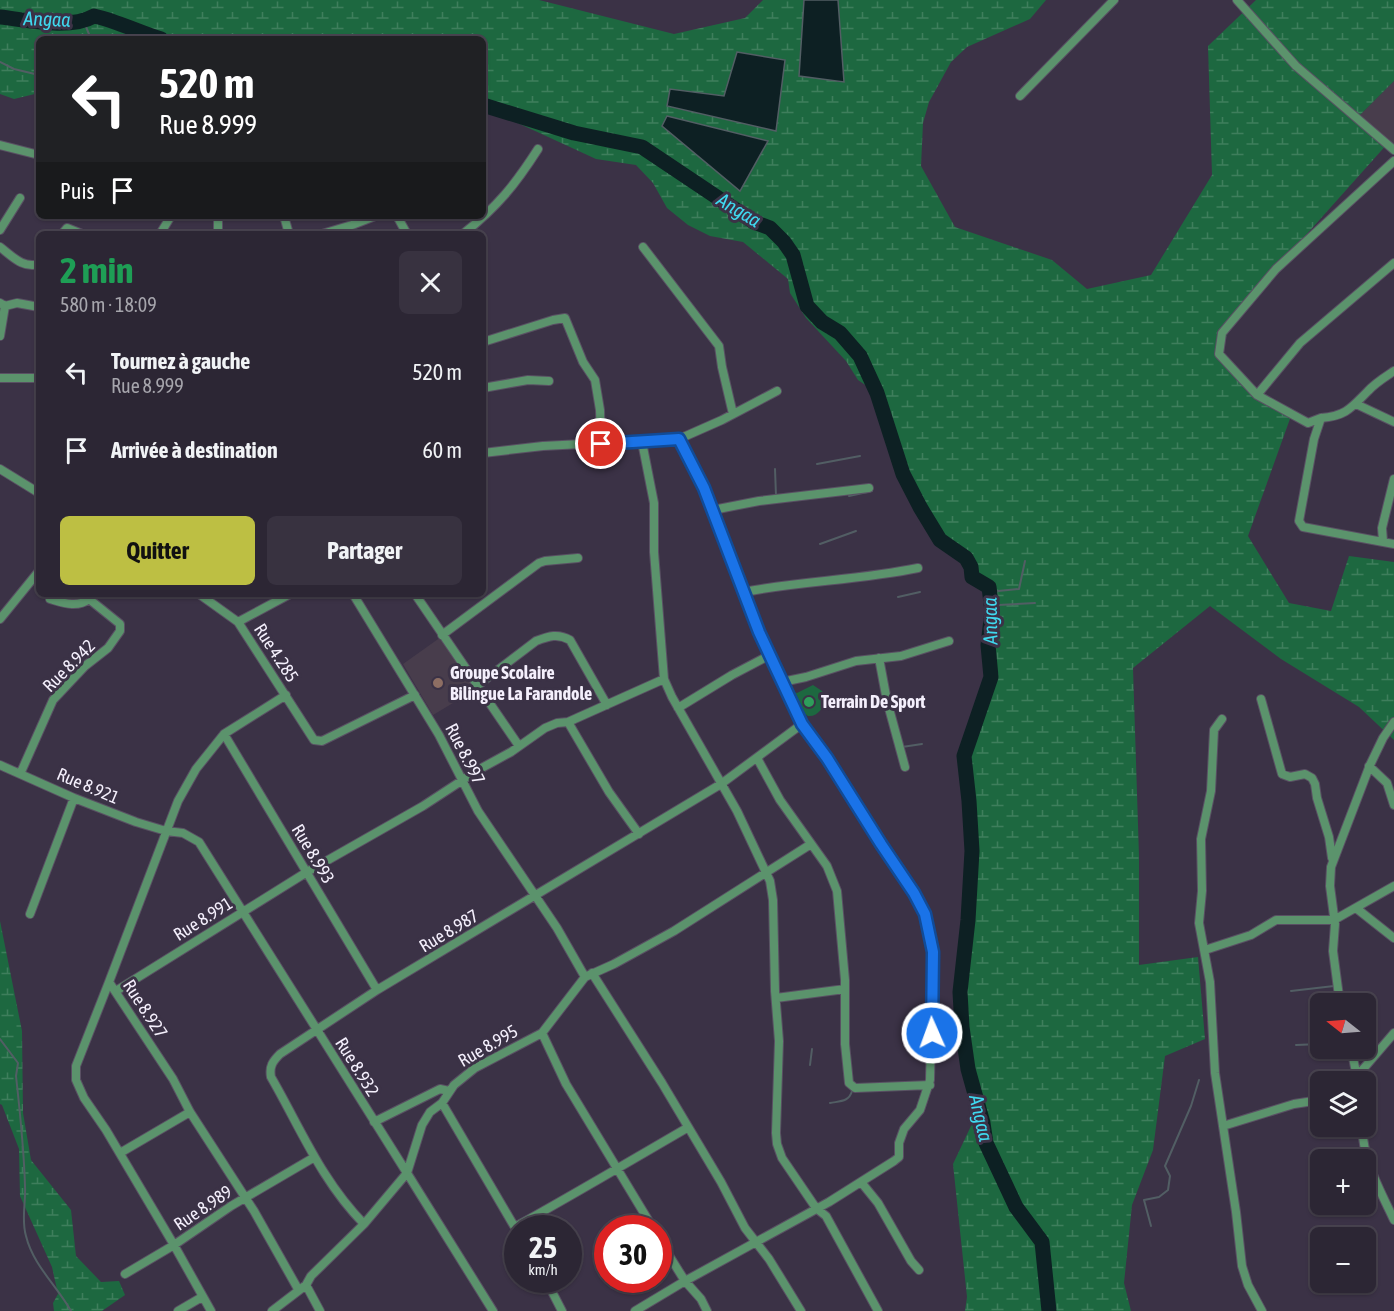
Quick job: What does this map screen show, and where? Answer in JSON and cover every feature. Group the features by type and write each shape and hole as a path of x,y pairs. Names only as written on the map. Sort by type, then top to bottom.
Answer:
{"street":[{"path":"1020,96 1114,0"},
{"path":"1237,0 1296,66 1394,150"},
{"path":"0,145 36,154"},
{"path":"486,214 514,186 538,149"},
{"path":"1394,161 1276,269 1222,333 1219,354 1257,395 1308,423 1321,418 1335,417 1348,411 1369,389 1394,371"},
{"path":"0,230 20,198"},
{"path":"332,231 367,219"},
{"path":"467,231 481,219"},
{"path":"0,247 28,266 36,265"},
{"path":"643,247 719,346 733,414"},
{"path":"1257,395 1300,343 1394,263"},
{"path":"0,336 3,304 36,306"},
{"path":"486,341 561,317 565,318 583,362 595,380 600,410 601,444"},
{"path":"0,378 36,378"},
{"path":"486,387 528,380 549,381"},
{"path":"486,453 543,446 679,439 777,391"},
{"path":"1356,404 1394,422"},
{"path":"1321,418 1314,439 1299,521 1303,527 1394,544"},
{"path":"635,1311 861,1182 899,1157 899,1143 904,1130 908,1122 920,1110 930,1086 932,1060 933,952 925,914 914,893 827,758 802,724 770,655 704,488 679,439"},
{"path":"642,442 654,503 654,552 664,679 737,811 767,873 773,900 779,1041 777,1144 782,1158 816,1208 826,1216 878,1311"},
{"path":"0,469 36,492"},
{"path":"1383,541 1382,528 1394,479"},
{"path":"713,510 759,501 869,488"},
{"path":"442,635 539,563 578,558"},
{"path":"744,592 767,587 882,576 918,568"},
{"path":"0,619 36,575"},
{"path":"50,599 82,604 90,597"},
{"name":"Rue 8.942","path":"21,772 52,700 78,673 108,648 120,631 120,624 92,597"},
{"path":"238,622 284,597"},
{"name":"Rue 8.997","path":"355,597 439,735 478,811 572,951 624,1020 754,1242 769,1259 801,1311"},
{"path":"417,597 519,747"},
{"name":"Rue 4.285","path":"213,598 238,622 314,740 322,741 415,695"},
{"path":"478,685 536,641 547,637 563,636 570,640 607,705"},
{"path":"782,682 856,661 901,656 949,641"},
{"path":"678,708 770,655"},
{"path":"879,658 886,701 905,767"},
{"name":"Rue 8.991","path":"116,992 307,872 423,806 519,747 545,728 557,723 568,722 664,679"},
{"name":"Rue 8.927","path":"286,695 224,734 196,769 178,801 109,982 173,1079 190,1112 302,1287 320,1311"},
{"path":"1261,699 1281,774 1290,777 1305,774 1312,778 1329,837 1332,863 1330,886 1334,920 1333,951 1339,993"},
{"path":"1222,719 1214,730 1211,791 1201,839 1202,891 1199,923 1205,950 1213,1014 1215,1073 1242,1266 1248,1285 1262,1311"},
{"path":"568,722 609,792 639,834"},
{"path":"1332,863 1369,766 1394,722"},
{"name":"Rue 8.987","path":"364,1224 345,1203 313,1158 271,1077 270,1066 280,1054 377,990 721,784 802,724"},
{"name":"Rue 8.993","path":"224,734 377,990"},
{"path":"757,758 780,800 826,866 837,891 841,915 845,989 845,1044 851,1087 930,1086"},
{"name":"Rue 8.921","path":"0,765 21,772 74,798 166,831"},
{"path":"1369,766 1387,783 1394,805"},
{"path":"30,914 74,798"},
{"name":"Rue 8.932","path":"166,831 183,833 200,842 407,1173"},
{"path":"542,1033 589,975 674,931 811,844"},
{"path":"1205,950 1251,935 1276,920 1334,920 1394,886"},
{"path":"1356,909 1394,938"},
{"path":"109,982 76,1066 75,1075 84,1098 120,1153 174,1245 125,1274"},
{"path":"776,998 845,989"},
{"name":"Rue 8.995","path":"407,1173 422,1125 430,1112 442,1103 449,1091 475,1068 542,1033 566,1084 645,1215"},
{"path":"1364,1071 1394,1033"},
{"path":"374,1122 440,1089 449,1091"},
{"path":"1223,1126 1294,1104 1310,1102"},
{"path":"442,1103 508,1215"},
{"path":"120,1153 190,1112"},
{"path":"540,1215 617,1167 687,1128"},
{"path":"1363,1137 1370,1167 1394,1220"},
{"name":"Rue 8.989","path":"211,1311 174,1245 245,1198 313,1158"},
{"path":"272,1311 302,1287 364,1224 407,1173 493,1311"},
{"path":"861,1182 878,1203 911,1261 919,1270"},
{"path":"672,1260 685,1281 701,1299 707,1311"},
{"path":"553,1293 562,1311"},
{"path":"178,1311 202,1297"}],"shaded area":[{"path":"804,0 838,0 844,82 799,76"},
{"path":"737,52 785,60 776,131 667,106 670,89 724,96"},
{"path":"1394,81 1394,146 1360,115"},
{"path":"667,116 768,141 740,191 662,126"},
{"name":"Groupe Scolaire Bilingue La Farandole","path":"441,637 478,688 433,715 403,664"}],"green space":[{"path":"0,0 539,0 674,34 745,18 763,0 804,0 799,76 844,82 838,0 1046,0 1030,19 967,47 951,62 929,102 923,123 921,166 955,227 1052,260 1087,289 1151,275 1212,175 1208,46 1256,0 1394,0 1394,81 1360,115 1389,142 1239,310 1216,358 1291,416 1248,536 1289,603 1331,611 1349,556 1394,562 1394,740 1359,707 1281,659 1210,606 1133,668 1139,856 1139,965 1198,957 1205,1039 1165,1056 1153,1150 1132,1205 1124,1283 1131,1311 965,1311 967,1297 953,1164 979,1109 968,1069 960,992 968,920 972,851 964,756 991,677 988,645 992,611 989,587 972,577 971,567 964,556 940,540 903,474 877,393 858,380 846,361 806,318 790,293 788,279 743,242 710,236 688,225 667,208 653,183 636,165 596,159 486,108 486,36 36,36 36,94 14,99 0,94","holes":["724,97 776,130 667,106"]},
{"name":"Terrain De Sport","path":"813,685 822,691 826,698 820,711 808,716 796,708 789,691 797,693"},
{"path":"0,921 22,1031 23,1113 31,1160 71,1210 76,1256 101,1282 119,1281 125,1295 102,1311 54,1311 53,1303 58,1294 52,1267 20,1196 19,1149 0,1104"}],"waterway":[{"name":"Angaa","path":"0,17 61,23 84,20 94,16 153,36"},
{"path":"84,22 90,36"},
{"path":"0,62 14,69 36,74"},
{"name":"Angaa","path":"486,106 574,133 642,147 754,222 770,228 793,255 807,306 822,322 840,333 860,356 877,393 903,474 940,540 966,558 971,567 972,577 989,587 992,611 988,645 991,677 964,756 972,851 968,920 960,992 962,1027 968,1069 983,1123 986,1143 1016,1207 1042,1242 1049,1311"},
{"path":"817,464 860,456"},
{"path":"775,469 776,496"},
{"path":"849,496 872,491"},
{"path":"820,544 856,531"},
{"path":"998,591 1019,589 1025,561"},
{"path":"898,597 920,592"},
{"path":"998,605 1035,603"},
{"path":"902,747 922,744"},
{"path":"1291,991 1334,986"},
{"path":"0,1039 18,1063 16,1076 24,1158 26,1236 34,1256 71,1311"},
{"path":"1296,1045 1310,1044"},
{"path":"810,1065 812,1049"},
{"path":"1151,1226 1144,1200 1159,1197 1168,1190 1170,1176 1165,1166 1191,1106 1199,1080"},
{"path":"830,1103 846,1099 852,1091"}],"place":[{"name":"Groupe Scolaire Bilingue La Farandole","path":"438,683"},
{"name":"Terrain De Sport","path":"809,702"}],"route":[{"path":"601,444 679,439 704,488 759,632 802,724 827,758 914,893 925,914 933,952 932,1033"}]}
